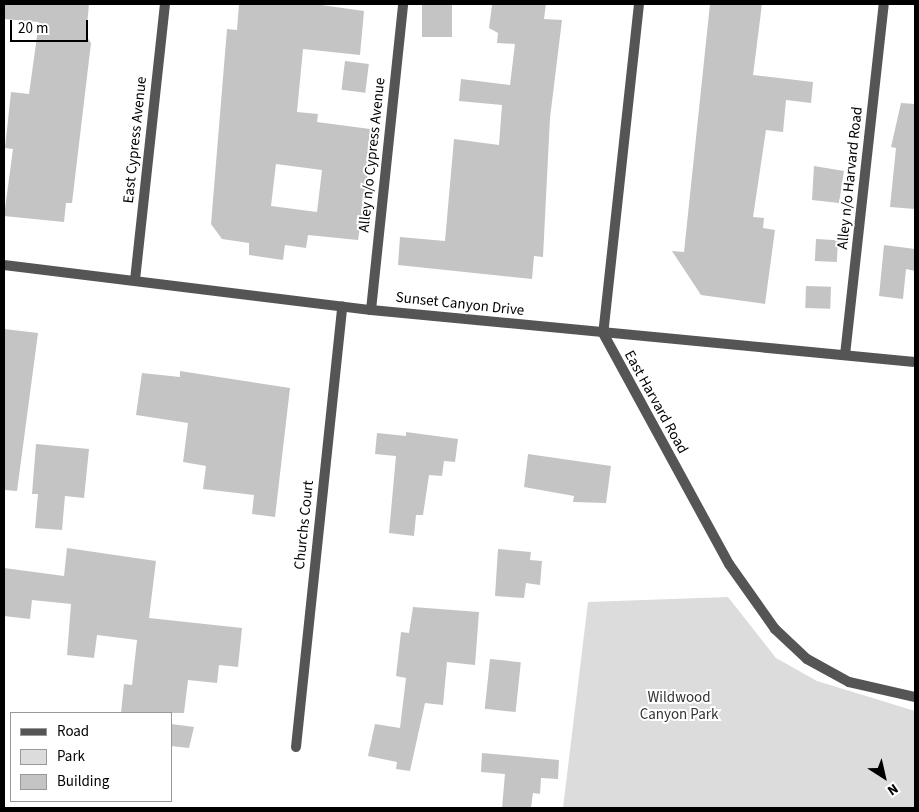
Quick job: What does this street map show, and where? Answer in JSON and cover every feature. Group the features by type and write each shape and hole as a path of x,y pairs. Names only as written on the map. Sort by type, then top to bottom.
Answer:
{"street":[{"name":"East Cypress Avenue","path":"134,280 165,4"},
{"name":"Alley n/o Cypress Avenue","path":"372,310 403,4"},
{"path":"603,333 639,4"},
{"name":"Alley n/o Harvard Road","path":"845,355 884,4"},
{"name":"Sunset Canyon Drive","path":"4,265 372,310 915,362"},
{"name":"Churchs Court","path":"296,747 342,306"},
{"name":"East Harvard Road","path":"603,333 729,564 775,629 807,659 849,682 915,697"}],"green space":[{"name":"Wildwood Canyon Park","path":"728,597 776,658 817,681 915,711 915,808 563,808 588,602"}],"building":[{"path":"4,4 89,4 86,36 91,43 72,203 66,203 64,222 4,216 13,149 5,148 11,92 29,94 39,22 4,19"},
{"path":"239,4 314,4 364,11 360,55 303,49 297,112 318,114 317,122 370,129 368,152 371,153 358,240 308,235 306,248 285,245 283,260 249,255 249,243 222,239 211,224 227,29 237,30","holes":["276,164 322,170 317,212 271,206"]},
{"path":"422,4 452,4 452,37 422,37"},
{"path":"546,4 544,19 562,20 550,118 543,257 534,256 532,279 398,265 400,237 445,241 454,139 499,145 502,105 459,101 461,79 510,85 515,44 497,43 498,33 489,28 492,5"},
{"path":"710,4 762,4 753,75 813,82 811,103 786,100 783,132 766,130 753,217 764,218 763,228 775,230 765,304 701,295 672,251 684,252"},
{"path":"345,61 369,64 365,93 341,90"},
{"path":"901,103 915,104 915,209 890,207 896,148 891,147"},
{"path":"814,166 844,171 839,203 812,200"},
{"path":"816,239 838,240 837,262 815,261"},
{"path":"884,245 915,249 915,271 906,269 903,299 879,296"},
{"path":"806,286 831,287 830,309 805,308"},
{"path":"4,329 38,333 17,491 4,490"},
{"path":"180,371 290,388 275,517 252,514 254,495 203,489 206,466 183,462 188,423 136,415 142,373 180,377"},
{"path":"406,432 458,439 455,462 444,461 442,476 429,475 423,515 416,515 414,536 389,533 396,456 375,454 377,433 406,436"},
{"path":"36,444 89,449 84,498 65,496 62,530 35,528 38,494 32,494"},
{"path":"528,454 611,466 606,503 573,502 574,496 524,487"},
{"path":"67,548 156,561 149,618 242,628 238,667 219,665 217,683 188,680 184,713 121,712 124,684 132,685 137,640 97,635 94,658 67,655 71,604 32,600 30,619 4,616 4,568 64,576"},
{"path":"498,549 531,552 530,560 542,561 540,585 526,583 524,598 495,596"},
{"path":"413,607 479,612 475,665 447,662 443,705 425,703 410,771 396,769 397,762 368,756 375,724 400,728 406,678 396,676 401,632 409,633"},
{"path":"490,659 521,662 516,712 485,709"},
{"path":"172,724 194,727 189,748 172,746"},
{"path":"482,753 559,760 558,779 541,778 540,794 533,793 531,808 502,808 505,774 481,772"}]}
